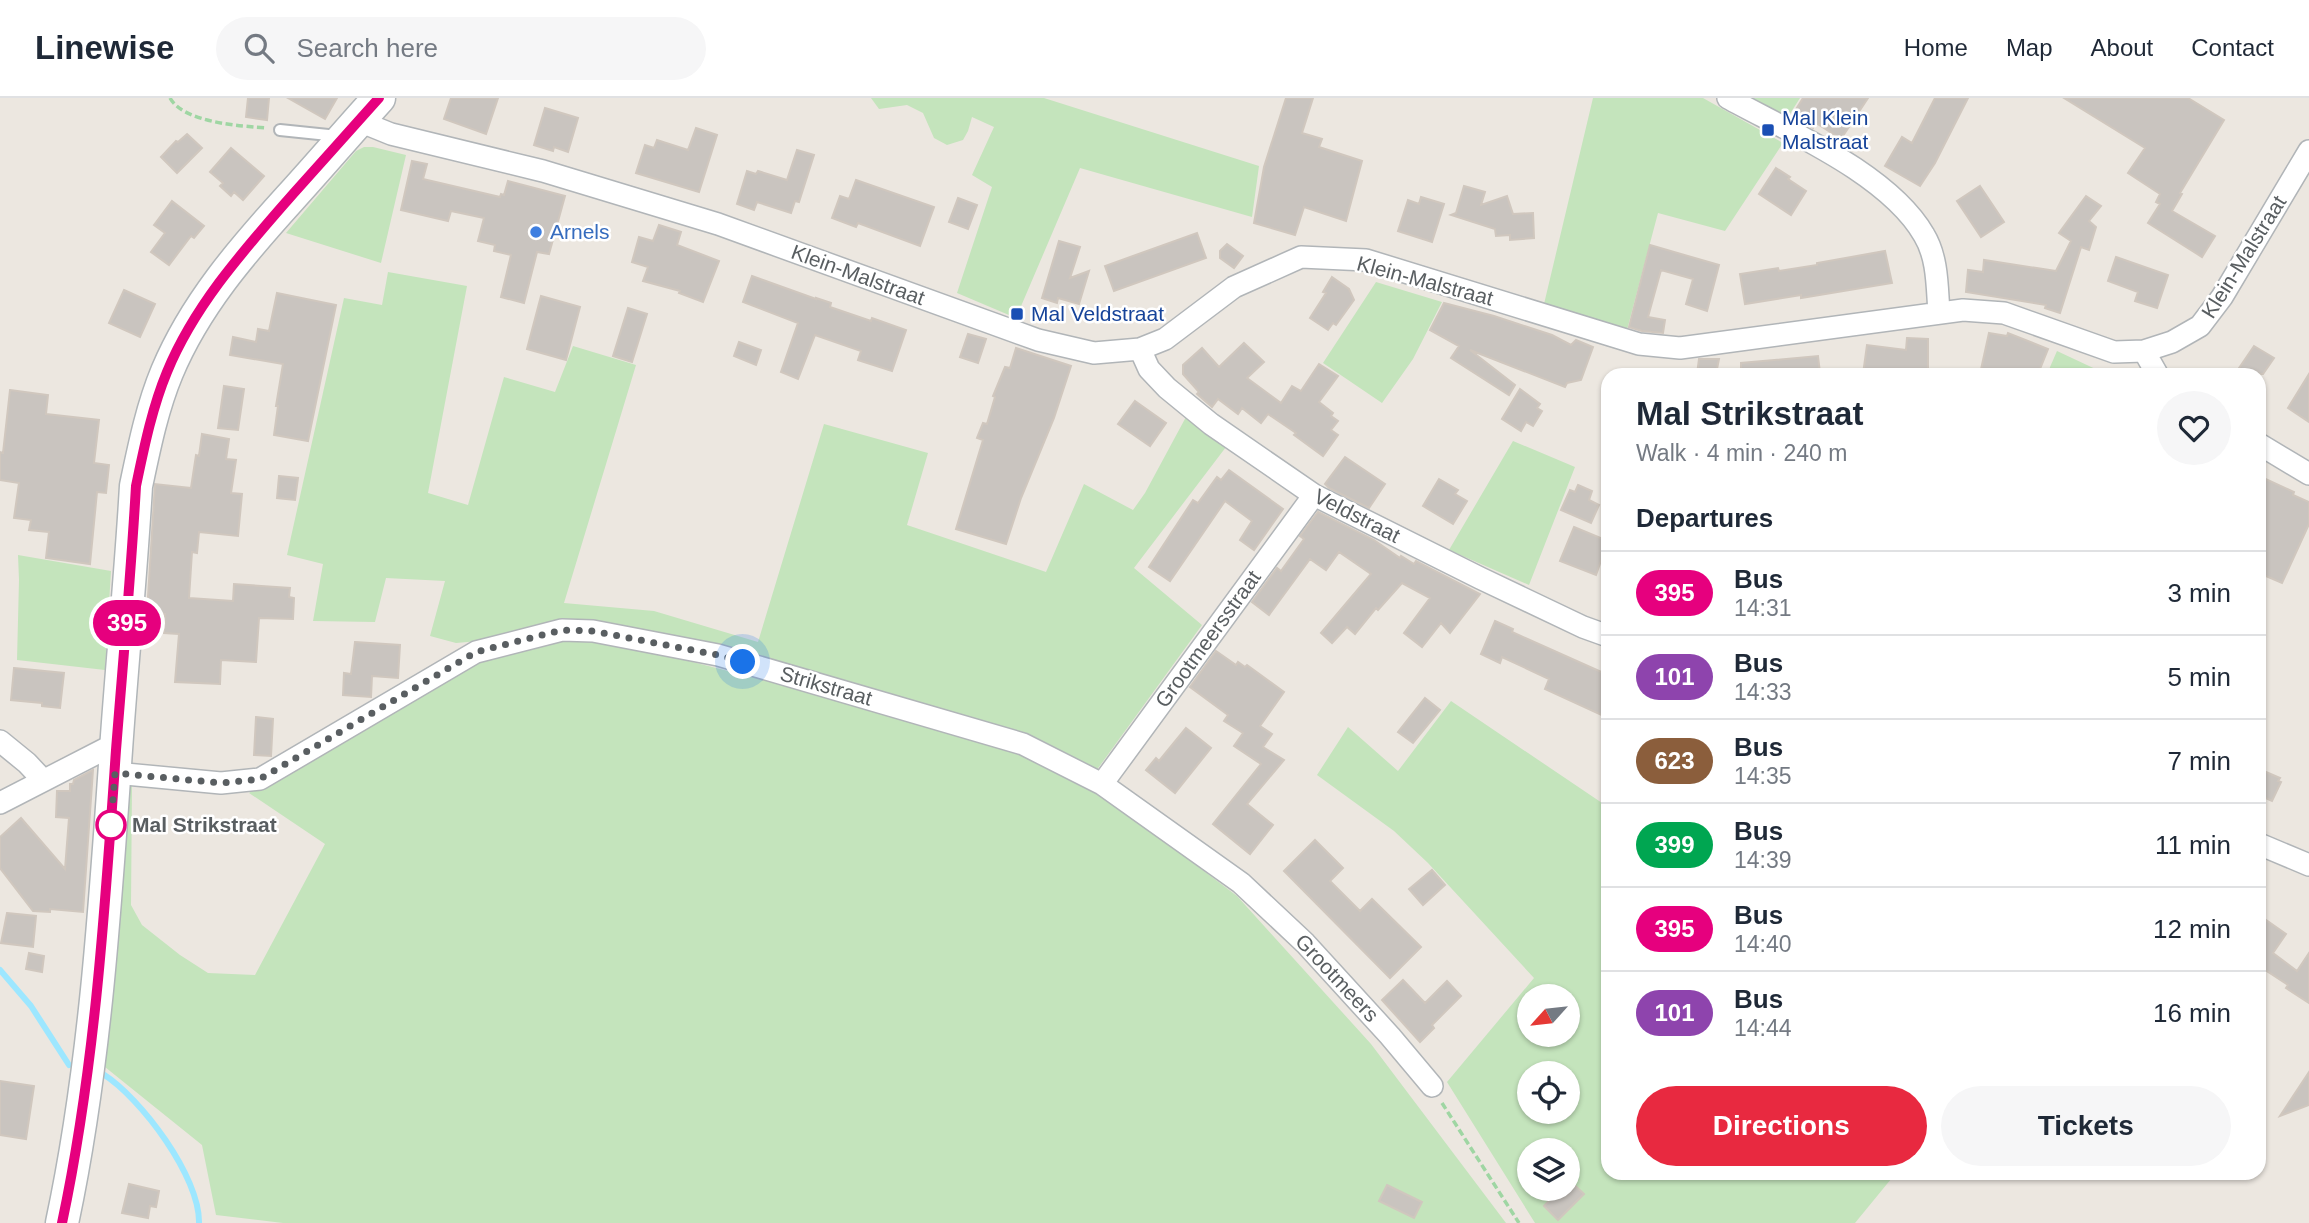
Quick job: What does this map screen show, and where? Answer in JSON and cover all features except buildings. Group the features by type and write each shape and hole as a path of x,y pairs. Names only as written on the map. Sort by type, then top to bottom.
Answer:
{"main road":[{"path":"62,1223 80,1123 101,956 136,486 144,451 167,372 199,311 245,248 361,118"}],"street":[{"path":"1728,98 1847,163 1899,203 1925,236 1936,269 1939,313"},
{"name":"Klein-Malstraat","path":"361,118 391,134 543,171 718,224 1038,340 1094,353 1140,349 1165,339 1234,287 1301,257 1366,260 1639,344 1680,348 1963,310 2004,313 2113,352 2144,351 2172,342 2200,326 2222,297 2309,151"},
{"name":"Veldstraat","path":"1140,349 1149,369 1211,425 1314,495 1480,578 1601,633"},
{"path":"2144,351 2154,368"},
{"path":"2266,448 2309,474"},
{"name":"Grootmeersstraat","path":"1102,784 1314,495"},
{"name":"Strikstraat","path":"116,760 221,783 260,779 476,652 562,630 593,631 718,655 841,690 1023,744 1102,784"},
{"path":"0,741 43,780"},
{"path":"0,803 105,750 116,760"},
{"name":"Grootmeers","path":"1102,784 1241,883 1305,943 1432,1086"},
{"path":"2266,847 2309,865"}],"lane":[{"path":"280,130 361,118"}],"path":[{"path":"170,98 181,110 197,117 280,130"},
{"path":"1432,1086 1519,1223"}],"green space":[{"path":"871,98 1044,98 1259,166 1252,217 1080,168 1016,318 957,293 992,187 972,175 994,127 972,117 963,140 947,145 934,138 923,113 907,105 879,109"},
{"path":"1593,98 1703,98 1783,143 1725,231 1658,213 1627,330 1544,304"},
{"path":"1750,98 1800,98 1786,120"},
{"path":"364,147 406,155 381,263 286,233 356,151"},
{"path":"388,272 467,286 428,493 468,505 504,377 555,392 573,346 636,365 564,603 654,611 758,642 824,424 928,453 907,525 1046,572 1084,484 1133,510 1186,417 1226,447 1134,568 1202,625 1096,771 686,639 612,623 558,623 479,641 456,643 430,636 445,581 386,578 375,622 313,621 323,564 287,555 344,298 382,305"},
{"path":"1376,282 1442,302 1413,359 1382,403 1323,363"},
{"path":"2057,351 2093,368 2050,368"},
{"path":"1513,441 1575,467 1529,585 1449,550"},
{"path":"18,555 111,571 105,670 17,660"},
{"path":"567,637 617,643 871,707 1025,753 1102,794 1237,896 1371,1044 1506,1223 283,1223 216,1215 202,1145 100,1063 127,784 132,784 131,905 142,925 208,973 255,975 325,844 249,793 466,663"},
{"path":"1451,701 1601,802 1601,1180 1890,1180 1855,1223 1535,1223 1521,1201 1580,1201 1580,1138 1517,1138 1517,1194 1447,1082 1517,998 1517,1047 1580,1047 1580,984 1529,984 1534,978 1428,863 1394,831 1317,775 1348,727 1398,771"}],"waterway":[{"path":"0,970 31,1006 69,1065"},
{"path":"103,1074 134,1101 166,1140 190,1184 197,1204 199,1223"}],"bus line":[{"name":"395","path":"62,1223 71,1183 101,956 136,486 153,415 167,372 186,333 216,285 245,248 379,98"}],"place":[{"name":"Mal Klein Malstraat","path":"1768,130"},
{"name":"Arnels","path":"536,232"},
{"name":"Mal Veldstraat","path":"1017,314"},
{"name":"Mal Strikstraat","path":"111,825"}],"route":[{"path":"111,825 115,773 221,783 260,779 476,652 562,630 593,631 743,662"}]}
